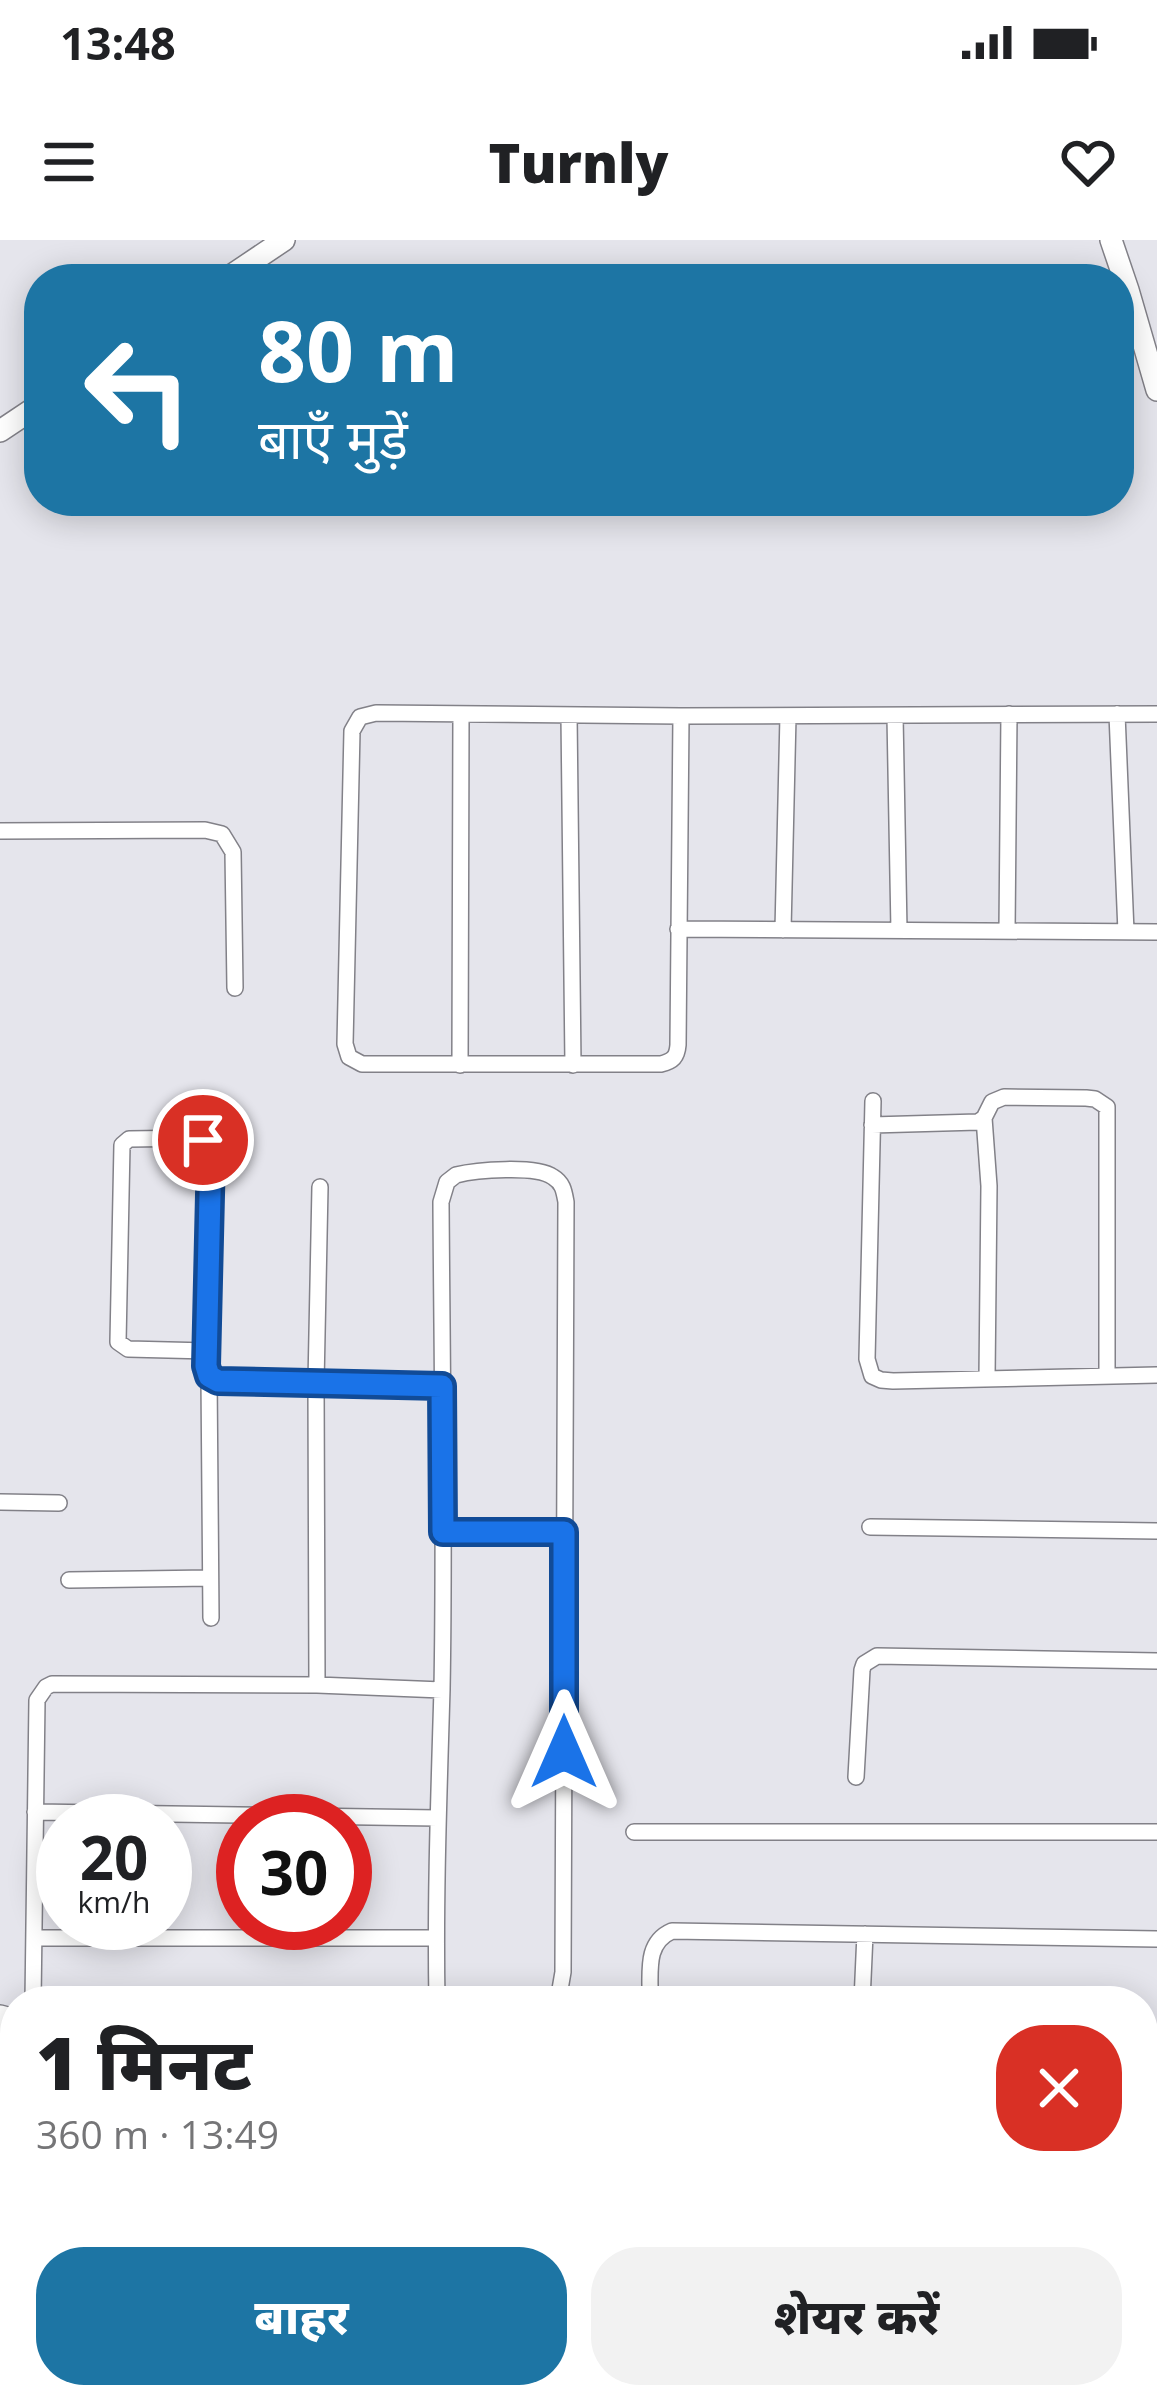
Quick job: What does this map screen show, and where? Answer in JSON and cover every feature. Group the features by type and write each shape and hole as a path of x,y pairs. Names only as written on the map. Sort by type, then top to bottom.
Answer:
{"street":[{"path":"248,264 284,240"},
{"path":"1134,311 1157,390"},
{"path":"681,716 678,1045 672,1061 362,1064 349,1057 345,1044 352,731 355,722 367,714 1157,714"},
{"path":"460,1065 461,714"},
{"path":"1007,931 1009,714"},
{"path":"1117,714 1126,932"},
{"path":"569,715 573,1065"},
{"path":"783,930 788,716"},
{"path":"895,716 899,930"},
{"path":"0,831 206,830 222,834 233,853 235,988"},
{"path":"678,929 1157,932"},
{"path":"988,1378 989,1186 984,1118 992,1102 1004,1097 1086,1098 1107,1107 1106,1375"},
{"path":"873,1101 867,1359 872,1376 893,1381 1157,1375"},
{"path":"872,1125 974,1123 984,1118"},
{"path":"208,1351 128,1349 118,1342 122,1145 129,1139 198,1138 210,1148 208,1351 206,1366 211,1618"},
{"path":"437,1986 443,1532 441,1202 447,1181 465,1173 533,1171 557,1179 566,1202 561,1986"},
{"path":"316,1685 320,1187"},
{"path":"209,1376 218,1381 442,1386"},
{"path":"0,1502 59,1503"},
{"path":"870,1527 1157,1532"},
{"path":"443,1532 564,1532"},
{"path":"69,1580 210,1579"},
{"path":"856,1777 862,1670 877,1655 1157,1660"},
{"path":"33,1986 37,1700 46,1687 316,1685 442,1690"},
{"path":"35,1812 216,1816"},
{"path":"372,1818 437,1817"},
{"path":"634,1832 1157,1832"},
{"path":"651,1986 652,1947 671,1930 1157,1940"},
{"path":"34,1938 216,1934"},
{"path":"372,1934 436,1938"},
{"path":"863,1986 865,1934"}],"route":[{"path":"203,1140 211,1152 209,1376 218,1381 442,1386 443,1532 564,1532 564,1752"}]}
